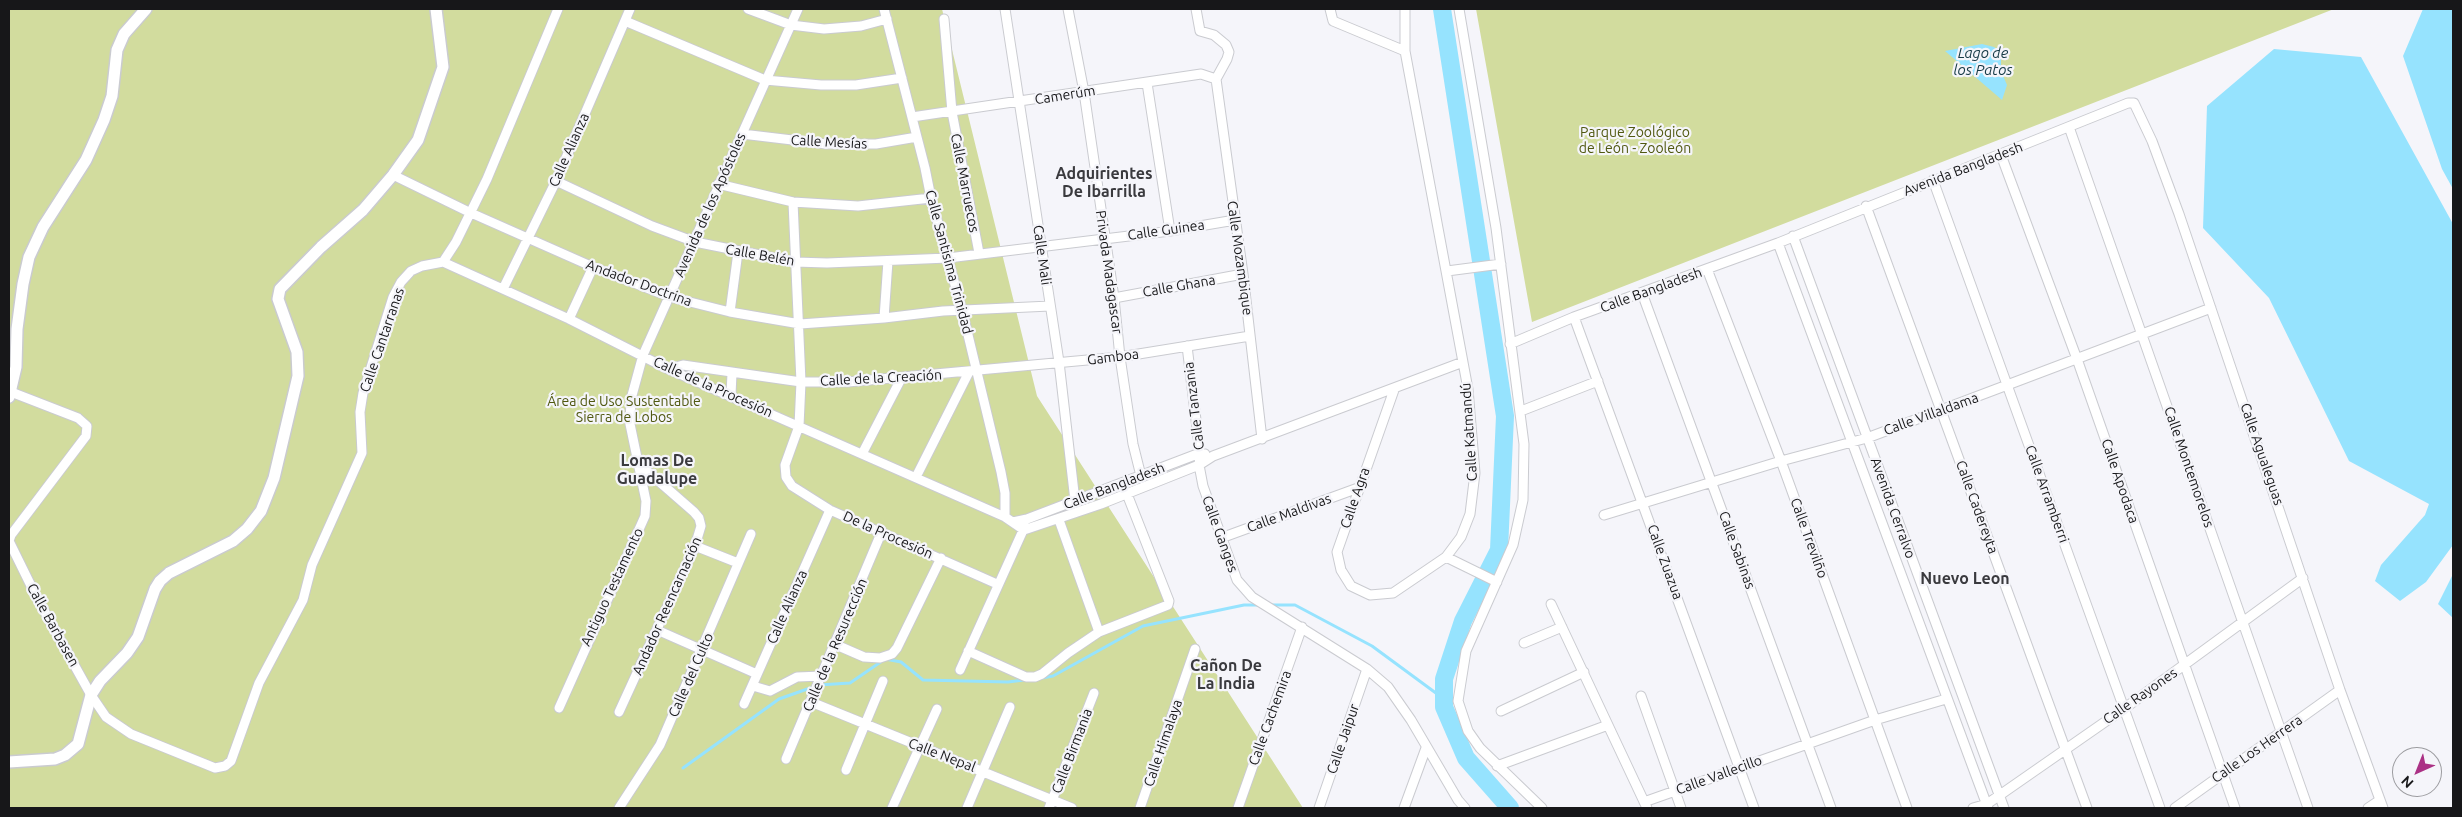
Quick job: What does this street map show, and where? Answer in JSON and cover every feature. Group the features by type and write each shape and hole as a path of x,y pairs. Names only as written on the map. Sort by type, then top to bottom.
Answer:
{"street":[{"path":"10,394 16,367 23,284 29,257 43,227 86,160 112,96 117,50 124,34 146,9"},
{"path":"9,762 55,759 65,755 78,744 91,695 100,681 127,653 138,637 160,581 169,573 233,541 248,529 261,511 274,478 298,376 297,352 278,299 280,289 321,247 363,210 393,175 418,140 443,67 436,9"},
{"path":"442,262 456,242 487,179 558,9"},
{"name":"Calle Alianza","path":"503,289 556,180 630,9"},
{"path":"748,9 791,25 841,29 887,20"},
{"name":"Avenida de los Apóstoles","path":"639,463 630,424 631,399 643,355 798,9"},
{"name":"Calle Santisima Trinidad","path":"884,9 931,198 962,310 972,372 1002,479 1009,519"},
{"name":"Calle Mali","path":"1005,9 1059,362 1075,501"},
{"name":"Privada Madagascar","path":"1068,9 1084,92 1114,298 1120,357 1141,476"},
{"path":"1196,9 1200,31 1214,34 1226,44 1229,52 1228,59 1216,78"},
{"path":"1330,9 1333,21 1405,50"},
{"name":"Calle Katmandú","path":"1370,595 1393,593 1446,558 1461,537 1470,514 1475,473 1468,389 1405,50 1405,9"},
{"path":"1460,9 1500,264 1524,444 1522,500 1513,545 1493,581 1466,650 1458,701 1468,731 1480,748 1540,808"},
{"name":"Calle Marruecos","path":"944,18 952,112 979,254"},
{"path":"625,21 765,80 821,85 856,85 902,78"},
{"name":"Camerúm","path":"912,117 1201,74 1216,78"},
{"name":"Calle Mozambique","path":"1216,78 1243,274 1262,438"},
{"path":"1147,83 1170,230"},
{"name":"Avenida Bangladesh","path":"1793,236 1933,180 2002,155 2128,103 2134,103"},
{"name":"Calle Agualeguas","path":"2134,103 2138,108 2165,174 2340,690 2381,804"},
{"name":"Calle Montemorelos","path":"2070,127 2144,334 2308,808"},
{"name":"Calle Mesías","path":"742,134 826,144 876,144 916,137"},
{"name":"Calle Apodaca","path":"2002,155 2077,359 2235,808"},
{"name":"Andador Doctrina","path":"393,175 471,213 593,267 670,297 730,312 800,324 962,310"},
{"name":"Calle Belén","path":"556,180 652,226 695,242 738,252 762,254 795,262 948,258"},
{"name":"Calle Arramberri","path":"1933,180 2160,808"},
{"path":"718,184 793,202 858,206 931,198"},
{"path":"793,202 800,324 801,382 799,426"},
{"name":"Calle Cadereyta","path":"1866,206 2087,808"},
{"name":"Calle Guinea","path":"948,258 1105,239 1235,220"},
{"name":"Calle Bangladesh","path":"1510,344 1574,317 1707,270 1793,236"},
{"name":"Avenida Cerralvo","path":"1793,236 2004,808"},
{"name":"Avenida Cerralvo","path":"1778,243 1853,440 1987,806"},
{"path":"730,312 738,252"},
{"path":"884,318 888,261"},
{"name":"Calle Cantarranas","path":"91,695 106,717 117,727 215,768 226,766 230,761 253,697 302,600 312,564 362,453 360,412 363,393 394,297 401,282 411,272 422,266 442,262"},
{"name":"Calle de la Procesión","path":"442,262 569,319 668,369 1009,519 1024,530"},
{"path":"1447,271 1500,264"},
{"path":"569,319 593,267"},
{"name":"Calle Trevilño","path":"1707,270 1781,461 1907,808"},
{"name":"Calle Ghana","path":"1114,298 1243,274"},
{"name":"Calle Sabinas","path":"1642,293 1832,808"},
{"path":"962,310 1050,306"},
{"name":"Calle Villaldama","path":"1604,515 1781,461 1853,440 1867,438 2211,308"},
{"name":"Calle Zuazua","path":"1574,317 1644,502 1754,808"},
{"name":"Gamboa","path":"972,372 1120,357 1250,336"},
{"name":"Calle Tanzania","path":"1187,346 1200,453 1199,465"},
{"name":"Calle Bangladesh","path":"1024,530 1059,520 1127,494 1199,465 1213,456 1394,390 1463,362"},
{"name":"Calle de la Creación","path":"668,369 683,365 801,382 848,382 972,372"},
{"path":"916,477 972,372"},
{"path":"731,396 732,373"},
{"path":"862,454 902,377"},
{"path":"1521,411 1598,381"},
{"name":"Calle Agra","path":"1370,595 1351,586 1341,570 1337,552 1394,390"},
{"name":"Calle Barbasen","path":"10,394 78,418 87,426 86,436 11,535 9,542 37,598 91,695"},
{"name":"De la Procesión","path":"799,426 785,465 786,477 792,486 830,510 882,531 997,584"},
{"path":"1200,453 1213,456"},
{"name":"Calle Bangladesh","path":"1027,519 1200,453"},
{"name":"Andador Reencarnación","path":"619,712 695,546 701,526 699,518 639,463"},
{"name":"Antiguo Testamento","path":"559,708 644,516 646,501 639,463"},
{"name":"Calle Ganges","path":"1199,465 1203,486 1237,580 1252,597 1302,627"},
{"name":"Calle Maldivas","path":"1221,538 1358,488"},
{"path":"968,651 1026,677 1035,677 1042,674 1068,652 1099,632 1165,608 1169,601 1127,494"},
{"name":"Calle Alianza","path":"744,704 830,510"},
{"path":"960,670 997,584 1024,530 1027,519 1009,519"},
{"path":"1059,520 1099,632"},
{"name":"Calle de la Resurección","path":"786,759 882,531"},
{"name":"Calle del Culto","path":"619,808 660,745 703,650 751,534"},
{"path":"695,546 738,563"},
{"path":"834,644 864,657 880,658 892,654 897,648 941,558"},
{"path":"1446,558 1493,581"},
{"name":"Calle Rayones","path":"1973,808 1987,806 1998,793 2125,708 2243,624 2303,578"},
{"name":"Calle Vallecillo","path":"1551,604 1646,805 1675,791 1740,767 1875,720 1946,698"},
{"path":"1302,627 1367,669 1388,687 1411,720 1426,748 1465,808"},
{"name":"Calle Cachemira","path":"1238,808 1302,627"},
{"path":"1524,643 1562,627"},
{"path":"657,630 757,674"},
{"name":"Calle Himalaya","path":"1140,808 1195,649"},
{"name":"Calle Jaipur","path":"1319,808 1367,669"},
{"path":"1501,710 1584,672"},
{"path":"752,686 770,691 797,677 822,676"},
{"path":"846,770 883,681"},
{"name":"Calle Los Herrera","path":"2174,808 2340,690"},
{"name":"Calle Birmania","path":"1051,804 1094,693"},
{"path":"1641,696 1681,808"},
{"name":"Calle Nepal","path":"811,702 918,747 983,771 1051,804 1072,808"},
{"path":"967,808 1010,707"},
{"path":"892,808 918,747 937,709"},
{"path":"1496,766 1608,725"},
{"path":"1404,808 1426,748"},
{"path":"2368,808 2381,804"}],"green space":[{"name":"Área de Uso Sustentable Sierra de Lobos","path":"9,9 942,9 1037,396 1303,808 9,808"},
{"name":"Parque Zoológico de León - Zooleón","path":"1476,9 2334,9 1532,322"}],"water":[{"path":"2423,9 2453,9 2453,189 2442,169 2403,56"},
{"name":"Lago de los Patos","path":"1982,44 1994,47 2001,52 2001,71 2007,85 2002,100 1945,51"},
{"path":"2274,49 2361,57 2453,224 2453,545 2426,582 2400,601 2375,581 2381,565 2425,515 2429,504 2349,461 2269,298 2203,228 2207,106"},
{"path":"2453,574 2453,618 2438,604"}],"waterway":[{"path":"1442,9 1505,416 1499,550 1463,621 1444,679 1444,707 1466,758 1510,808"},
{"path":"1042,678 1053,676 1143,626 1244,605 1258,605"},
{"path":"1270,605 1295,605 1372,646 1444,699"},
{"path":"819,685 850,683 885,659 901,662 923,680 1008,682 1024,680"},
{"path":"683,768 779,699 813,687"}],"district":[{"name":"Adquirientes De Ibarrilla","path":"1104,183"},
{"name":"Lomas De Guadalupe","path":"657,470"},
{"name":"Nuevo Leon","path":"1965,579"},
{"name":"Cañon De La India","path":"1226,675"}]}
